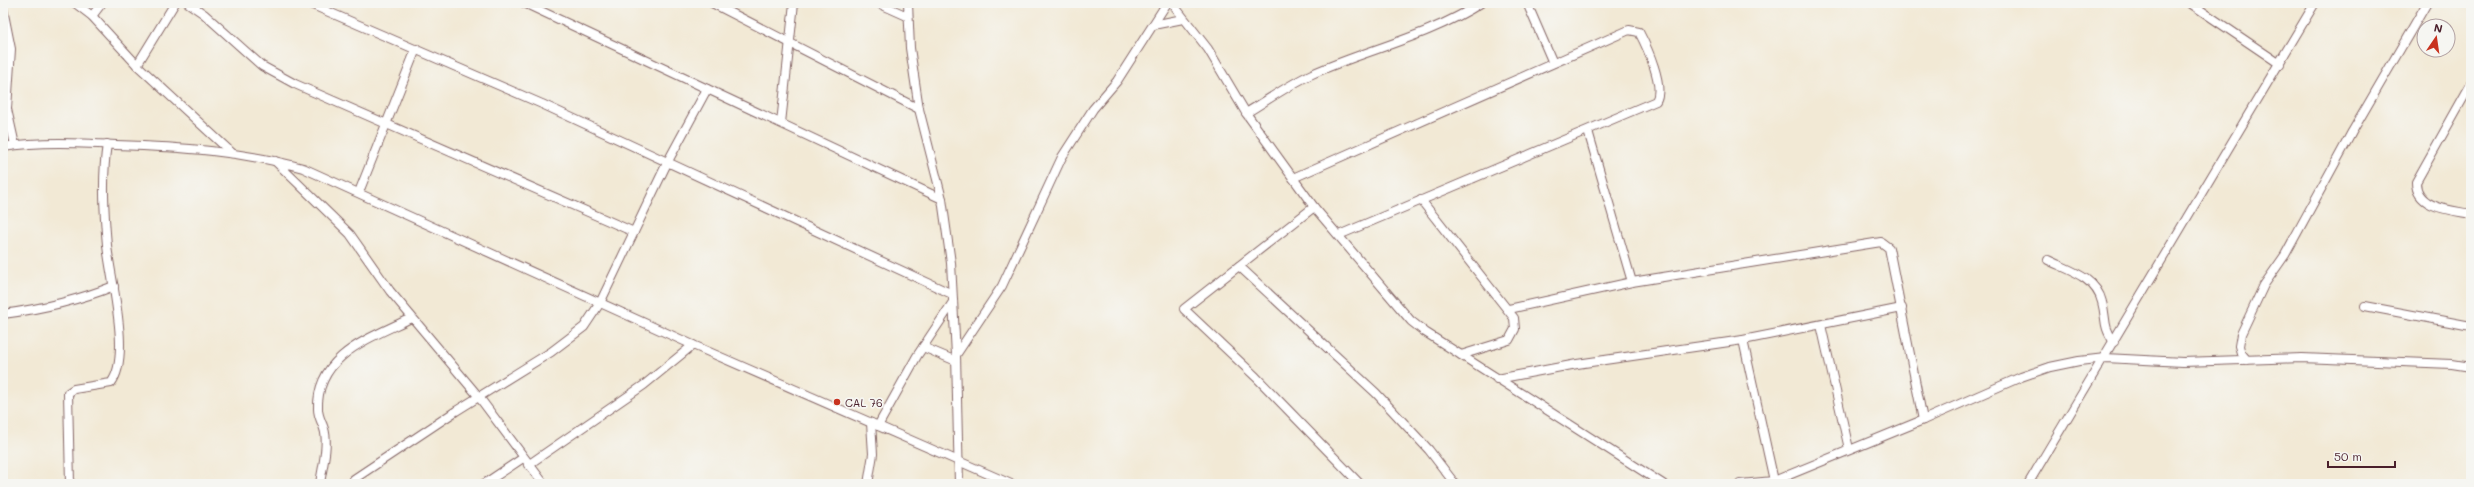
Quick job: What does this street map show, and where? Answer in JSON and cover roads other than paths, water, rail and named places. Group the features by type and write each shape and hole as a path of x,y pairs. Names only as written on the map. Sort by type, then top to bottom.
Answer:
{"street":[{"path":"75,3 92,16 137,65 232,153"},
{"path":"92,16 102,3"},
{"path":"137,65 175,3"},
{"path":"188,3 204,14 262,66 295,84 634,232"},
{"path":"308,3 542,104 953,298"},
{"path":"524,3 942,199"},
{"path":"712,3 789,40 919,109"},
{"path":"781,123 794,3"},
{"path":"878,3 907,16"},
{"path":"908,3 907,16 919,109 942,199 953,298 956,358 957,461 959,484"},
{"path":"956,358 1002,286 1062,157 1093,109 1117,81 1167,3"},
{"path":"1172,3 1208,50 1246,113 1314,207 1411,321 1497,379 1663,484"},
{"path":"1246,113 1287,87 1312,74 1413,37 1466,12 1480,3"},
{"path":"1527,3 1553,63"},
{"path":"2190,3 2280,64"},
{"path":"2028,484 2105,358 2315,3"},
{"path":"2247,360 2241,353 2239,346 2241,334 2264,285 2285,255 2352,132 2427,3"},
{"path":"3,9 11,49 5,81 7,109 15,145"},
{"path":"1153,25 1183,19"},
{"path":"1293,178 1629,30 1639,32 1654,68 1658,98 1656,102 1339,235"},
{"path":"359,192 416,49"},
{"path":"2471,84 2416,182 2416,190 2421,199 2428,204 2471,214"},
{"path":"354,479 479,397 545,356 578,331 600,303 667,164 707,89"},
{"path":"1588,131 1632,282"},
{"path":"3,147 41,142 107,144 232,153 275,160 303,168 359,192 694,345 1011,484"},
{"path":"70,484 68,393 74,389 111,383 118,371 118,322 107,246 102,171 107,144"},
{"path":"275,160 350,234 412,318 479,397 525,461 544,484"},
{"path":"1421,200 1509,309 1514,318 1515,329 1509,340 1461,355"},
{"path":"1314,207 1184,309 1256,377 1360,484"},
{"path":"1509,309 1632,282 1875,241 1881,242 1889,248 1923,420"},
{"path":"2048,260 2094,285 2102,302 2104,328 2114,342"},
{"path":"1239,266 1376,393 1429,450 1455,484"},
{"path":"3,314 29,311 96,293 114,286"},
{"path":"868,484 873,454 874,425 953,298"},
{"path":"2365,306 2471,326"},
{"path":"1497,379 1577,364 1743,340 1902,308"},
{"path":"320,484 325,436 318,411 326,375 334,362 345,353 412,318"},
{"path":"1821,325 1849,449"},
{"path":"1743,340 1774,481"},
{"path":"484,484 525,461 644,385 694,345"},
{"path":"923,347 956,358"},
{"path":"1742,484 1774,481 1923,420 2021,377 2050,367 2105,358 2183,362 2302,358 2452,364 2471,368"}],"place":[{"name":"CAL 76","path":"837,402"}]}
